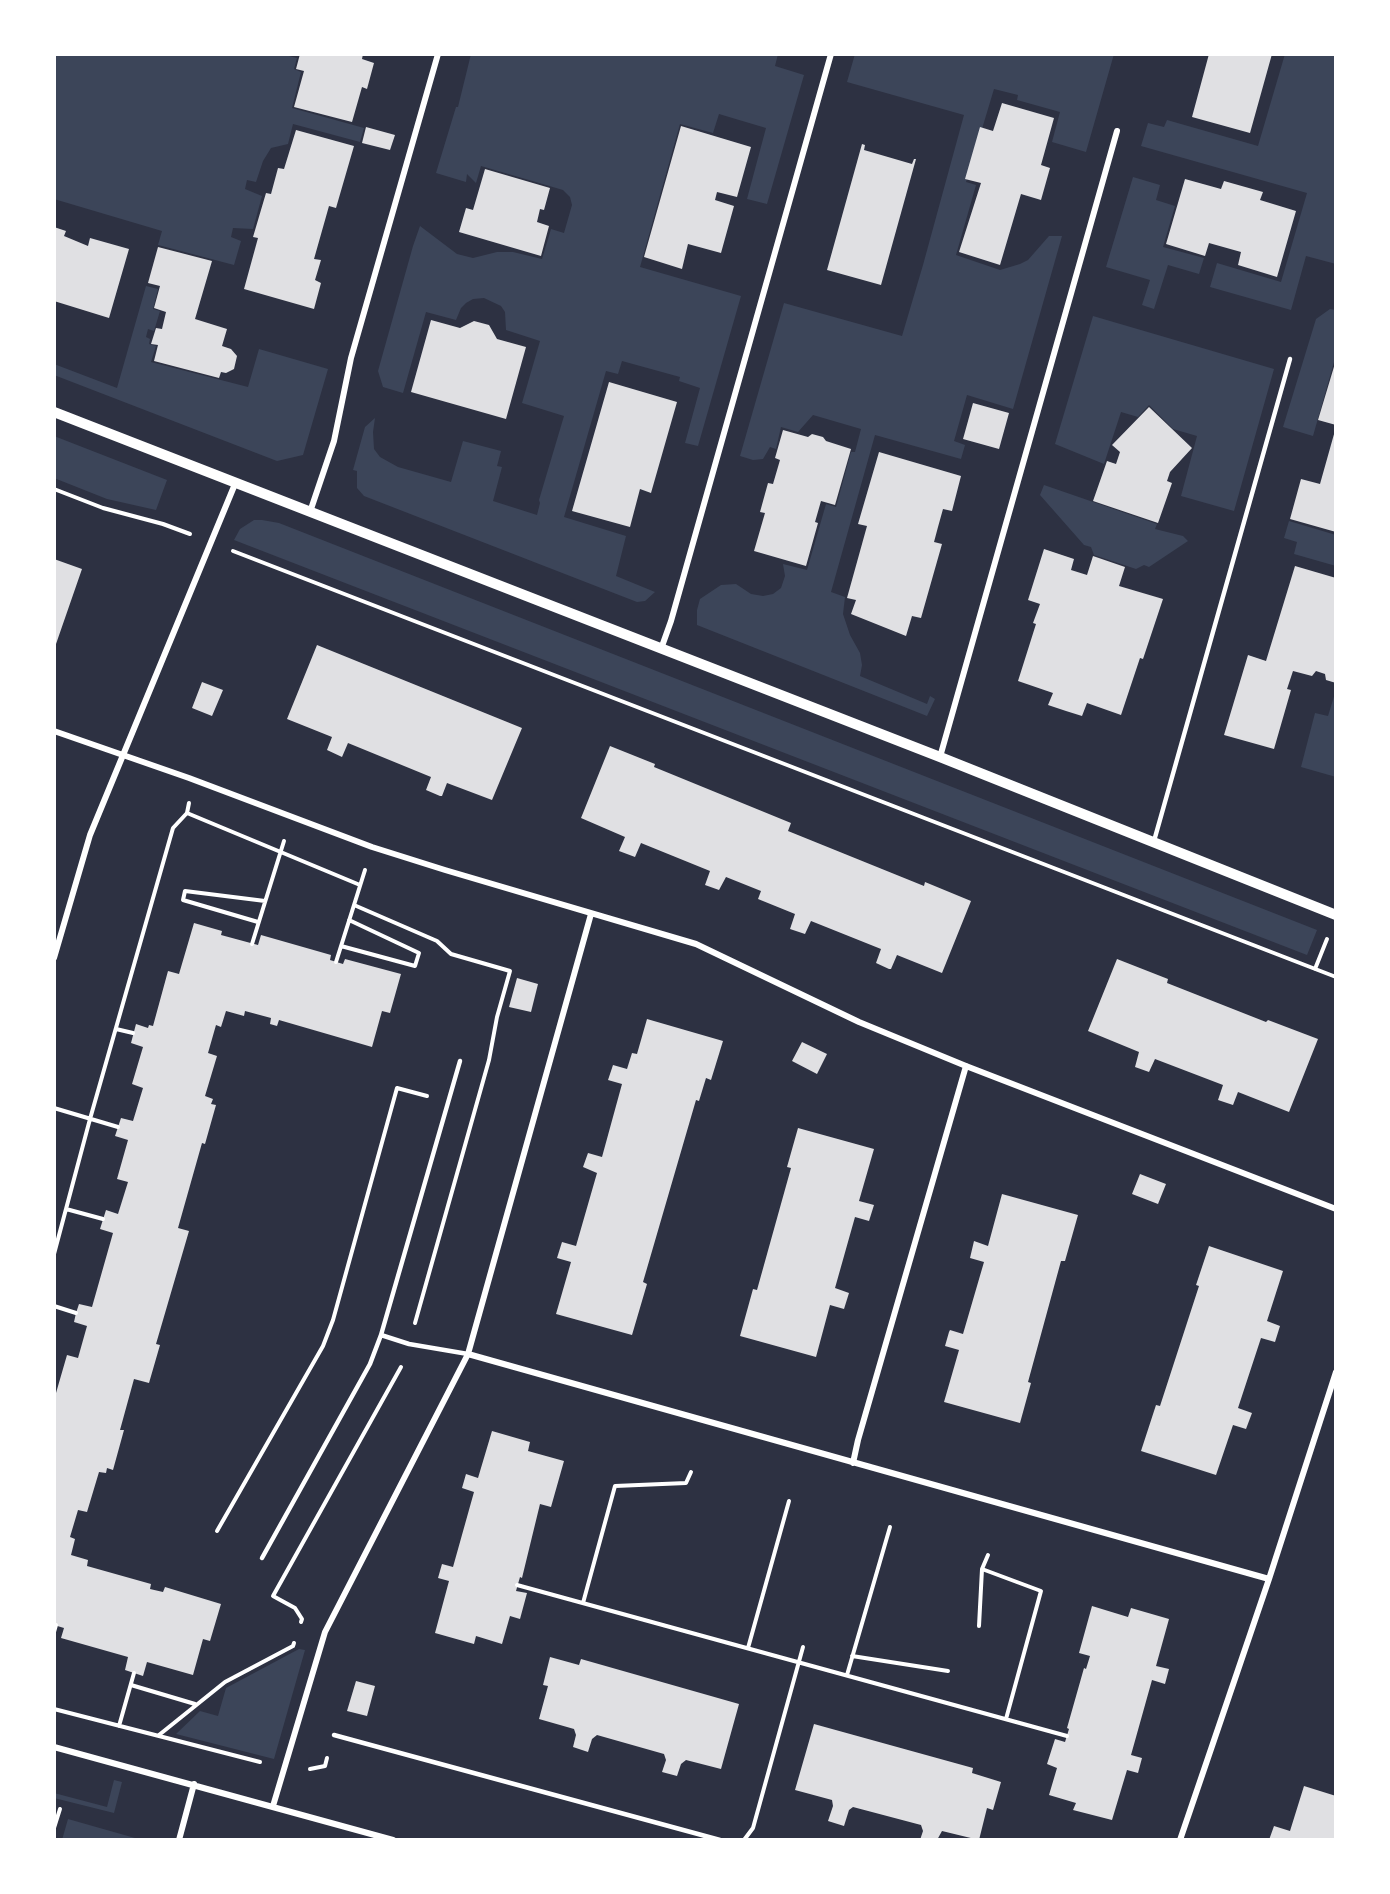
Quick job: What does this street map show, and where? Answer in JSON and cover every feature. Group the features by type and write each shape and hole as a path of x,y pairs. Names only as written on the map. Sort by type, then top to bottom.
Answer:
{"street":[{"path":"310,512 331,452 351,358 438,54"},
{"path":"661,649 671,621 831,54"},
{"path":"940,757 1117,131"},
{"path":"54,412 940,757 1336,915"},
{"path":"54,958 90,836 235,484"},
{"path":"54,731 290,817 445,870 696,944 858,1022 1336,1209"},
{"path":"273,1806 325,1632 468,1354 591,914"},
{"path":"853,1462 966,1066"},
{"path":"468,1354 1269,1579"},
{"path":"1180,1840 1269,1579 1336,1372"},
{"path":"54,1747 393,1840"},
{"path":"179,1840 194,1784"}],"lane":[{"path":"1154,841 1290,359"},
{"path":"262,1558 370,1364 381,1335 460,1061"},
{"path":"381,1335 409,1344 468,1354"},
{"path":"334,1735 720,1840"}],"path":[{"path":"54,489 104,508 163,524 197,537"},
{"path":"229,550 1336,977"},
{"path":"54,1254 173,828 187,813 190,796"},
{"path":"187,813 360,885"},
{"path":"252,944 290,817"},
{"path":"258,922 183,900 185,891 265,901"},
{"path":"336,962 354,905"},
{"path":"341,946 416,966 419,953 349,920"},
{"path":"1315,969 1329,934"},
{"path":"116,1029 133,1033"},
{"path":"480,1058 489,1060"},
{"path":"218,1531 326,1337 333,1320 397,1088 429,1097 432,1087"},
{"path":"54,1108 118,1127"},
{"path":"66,1209 103,1220"},
{"path":"54,1305 76,1313"},
{"path":"583,1603 615,1486 686,1483 691,1472"},
{"path":"747,1648 789,1501"},
{"path":"847,1675 890,1527"},
{"path":"979,1626 982,1569 988,1555"},
{"path":"982,1569 1041,1591 1006,1719"},
{"path":"518,1585 1067,1736"},
{"path":"54,1632 56,1625"},
{"path":"744,1840 753,1828 803,1647"},
{"path":"852,1656 948,1671"},
{"path":"119,1726 134,1673"},
{"path":"130,1685 196,1704"},
{"path":"54,1709 261,1762"},
{"path":"140,1739 143,1732"},
{"path":"306,1770 325,1766 334,1735"},
{"path":"54,1811 60,1809 54,1828"}],"shaded area":[{"path":"54,54 281,54 297,58 294,69 301,72 292,108 364,128 360,142 293,124 288,144 271,148 263,161 256,182 247,180 245,189 262,196 253,229 233,228 231,237 241,241 234,265 158,245 162,231 54,199"},
{"path":"471,54 778,54 775,66 804,75 767,204 747,199 766,128 719,114 713,133 680,124 640,267 741,296 698,446 685,443 700,388 679,381 680,377 622,361 618,374 606,371 564,517 626,536 616,576 655,592 645,601 637,602 364,496 357,488 357,471 353,470 365,427 375,418 374,449 380,457 398,467 451,482 463,441 501,451 497,466 502,467 493,501 537,515 539,500 564,416 522,403 540,341 506,330 505,312 501,306 484,298 473,299 466,303 456,320 426,312 403,393 383,387 378,371 420,226 457,254 473,258 497,252 513,252 542,259 551,229 564,233 572,205 570,197 563,190 481,166 476,183 467,174 466,182 436,173 456,107 458,107"},
{"path":"855,54 1114,54 1086,152 1052,142 1060,112 1017,100 1018,95 994,89 966,182 976,185 956,255 1000,270 1028,260 1049,236 1062,236 1013,409 967,395 954,441 965,445 961,459 875,435 831,592 845,597 843,614 850,635 860,653 862,665 860,676 927,704 930,696 935,699 927,716 697,625 700,599 721,585 736,584 751,594 763,596 773,594 781,588 785,576 783,564 807,570 826,504 836,507 851,452 855,452 861,429 813,415 798,432 781,427 776,449 770,447 763,459 753,460 740,456 784,303 902,336 923,265 964,115 847,82"},
{"path":"1285,54 1336,54 1336,264 1306,256 1291,310 1210,287 1217,263 1281,282 1307,193 1141,146 1148,123 1164,127 1167,120 1258,146"},
{"path":"1133,177 1160,185 1156,200 1175,206 1163,247 1204,258 1199,274 1168,265 1154,309 1142,305 1150,280 1106,267"},
{"path":"146,286 158,289 153,309 160,311 154,331 148,329 146,337 150,339 149,344 156,346 151,362 248,387 259,349 328,369 303,455 277,461 54,375 54,364 117,388"},
{"path":"1330,309 1336,310 1336,355 1313,436 1283,427 1316,319"},
{"path":"1093,316 1274,369 1234,511 1181,496 1197,436 1173,429 1149,405 1138,417 1121,412 1104,464 1055,444"},
{"path":"54,436 167,480 156,510 107,499 54,478"},
{"path":"1044,485 1157,524 1155,529 1183,536 1188,541 1149,567 1144,565 1136,569 1094,555 1091,547 1084,545 1040,495"},
{"path":"254,520 279,523 1317,930 1307,955 234,540 240,529"},
{"path":"1289,521 1336,535 1336,566 1294,554 1297,542 1284,538"},
{"path":"1336,690 1336,777 1301,767 1315,713 1328,716"},
{"path":"299,1649 305,1650 274,1759 176,1734 200,1711 218,1716 226,1688"},
{"path":"114,1780 122,1782 114,1813 54,1798 54,1793 107,1807"},
{"path":"68,1819 142,1840 62,1840"}],"building":[{"path":"300,54 363,54 362,59 374,63 367,89 362,87 352,122 294,107 304,71 296,69"},
{"path":"1209,54 1272,54 1250,133 1192,117"},
{"path":"1002,103 1054,118 1041,165 1050,168 1041,200 1021,194 1000,265 959,252 981,183 965,179 980,127 993,131"},
{"path":"681,126 751,147 737,197 717,192 715,200 734,206 721,253 688,244 682,269 644,257"},
{"path":"366,127 395,135 390,150 362,143"},
{"path":"296,130 354,146 336,208 329,206 314,259 321,260 315,280 321,283 314,309 244,289 258,238 253,237 266,193 271,194 278,168 284,169"},
{"path":"862,144 865,145 864,150 912,164 916,159 881,285 827,270"},
{"path":"485,169 550,188 544,210 540,209 537,222 549,226 541,256 459,232 466,208 473,210"},
{"path":"1185,179 1221,189 1224,181 1263,192 1260,200 1296,211 1277,277 1238,265 1241,252 1209,243 1205,256 1166,244"},
{"path":"54,227 66,231 64,236 88,246 90,238 129,249 109,318 54,301"},
{"path":"158,247 212,261 195,319 227,329 222,346 231,349 237,356 234,369 226,373 221,372 219,378 154,361 158,345 151,344 156,328 162,329 166,312 154,308 160,286 148,283"},
{"path":"431,320 460,328 474,321 489,325 497,339 526,347 506,419 411,392"},
{"path":"1336,360 1336,425 1318,420"},
{"path":"609,382 677,402 651,493 640,489 630,527 572,511"},
{"path":"973,403 1009,413 999,449 963,439"},
{"path":"1149,407 1192,448 1170,472 1167,481 1172,483 1158,523 1093,501 1107,461 1116,464 1120,452 1112,445"},
{"path":"1336,427 1334,488 1336,489 1336,532 1290,519 1301,479 1320,484"},
{"path":"783,430 808,437 812,434 823,437 826,441 851,449 835,505 821,501 815,522 818,523 806,566 754,551 765,513 760,512 768,483 773,484 780,460 775,458"},
{"path":"879,452 961,476 952,511 943,509 934,542 942,544 921,618 912,616 906,636 851,614 856,600 847,598 867,526 858,524"},
{"path":"1044,549 1074,559 1071,570 1087,575 1093,556 1125,567 1119,586 1163,599 1121,715 1087,703 1082,716 1066,711 1048,705 1053,693 1018,681 1040,604 1028,600"},
{"path":"54,559 82,569 56,644 54,643"},
{"path":"1295,566 1336,578 1336,683 1326,680 1325,674 1316,671 1312,676 1293,671 1287,689 1291,690 1274,749 1224,735 1248,655 1266,661"},
{"path":"317,645 522,728 492,800 447,783 440,796 426,790 431,777 348,743 342,757 327,750 332,737 287,719"},
{"path":"202,682 223,690 212,716 192,708"},
{"path":"610,746 655,764 654,767 791,823 788,831 924,886 925,882 971,901 942,973 897,955 889,969 876,963 881,949 811,921 805,934 790,929 795,914 758,899 761,891 726,877 719,890 705,885 710,871 641,843 635,857 619,851 625,837 581,818"},
{"path":"194,923 222,931 221,935 258,945 261,935 331,955 330,960 343,964 345,959 401,974 390,1013 382,1011 372,1047 279,1020 277,1026 270,1024 271,1018 245,1011 244,1016 226,1011 221,1027 216,1025 208,1053 217,1056 205,1096 213,1099 211,1104 216,1105 205,1144 202,1143 178,1228 189,1231 156,1344 160,1345 149,1383 134,1379 120,1430 124,1430 113,1470 107,1468 106,1473 99,1472 87,1512 78,1510 70,1537 75,1539 71,1555 88,1560 87,1566 151,1584 150,1589 163,1592 165,1587 221,1604 210,1641 203,1639 193,1675 147,1662 143,1676 125,1670 128,1657 61,1638 64,1628 54,1625 54,1393 56,1393 67,1355 78,1358 87,1326 74,1322 76,1313 79,1304 92,1307 113,1233 100,1229 106,1210 118,1214 128,1182 117,1179 128,1140 115,1136 121,1118 133,1121 143,1088 132,1084 143,1047 131,1043 136,1024 148,1028 149,1025 153,1026 168,971 179,974"},
{"path":"1117,959 1168,979 1167,983 1266,1022 1268,1020 1318,1039 1289,1112 1238,1092 1233,1105 1218,1100 1223,1085 1155,1059 1149,1072 1135,1067 1139,1052 1088,1031"},
{"path":"517,978 538,984 531,1012 509,1007"},
{"path":"647,1019 723,1041 711,1080 706,1078 699,1101 696,1100 643,1282 647,1284 632,1335 556,1314 571,1262 557,1258 562,1242 576,1246 597,1173 583,1167 588,1153 602,1157 622,1084 608,1080 613,1065 627,1069 632,1053 637,1054"},
{"path":"802,1042 827,1054 817,1074 792,1061"},
{"path":"798,1128 874,1149 859,1201 874,1205 869,1221 855,1217 835,1288 849,1293 844,1309 830,1305 816,1357 740,1336 753,1289 757,1290 791,1168 787,1167"},
{"path":"1140,1174 1166,1184 1158,1204 1132,1194"},
{"path":"1002,1194 1078,1215 1065,1261 1061,1261 1028,1382 1031,1383 1020,1423 944,1402 959,1350 945,1346 949,1332 950,1330 963,1334 984,1262 970,1258 974,1241 988,1246"},
{"path":"1209,1246 1283,1271 1267,1321 1280,1326 1275,1342 1261,1338 1238,1408 1252,1413 1246,1429 1233,1425 1216,1475 1141,1451 1156,1405 1160,1406 1199,1286 1196,1285"},
{"path":"492,1431 530,1442 528,1451 564,1461 551,1507 540,1504 522,1578 520,1577 516,1591 527,1593 520,1619 510,1616 502,1644 476,1636 474,1644 435,1633 449,1581 438,1578 442,1564 453,1567 474,1492 462,1488 466,1474 478,1478"},
{"path":"1092,1606 1128,1617 1131,1608 1169,1619 1156,1666 1169,1669 1165,1684 1152,1680 1131,1755 1142,1758 1138,1773 1127,1770 1112,1820 1073,1810 1076,1803 1049,1795 1057,1768 1047,1764 1055,1739 1065,1742 1084,1668 1086,1669 1090,1656 1079,1653"},
{"path":"550,1657 579,1665 581,1659 739,1704 721,1769 686,1760 681,1764 677,1776 662,1772 666,1760 664,1754 597,1735 592,1739 588,1752 573,1747 576,1735 574,1729 539,1719 548,1686 543,1685"},
{"path":"356,1681 375,1686 367,1716 347,1711"},
{"path":"814,1724 973,1768 972,1773 1001,1782 993,1810 987,1808 979,1840 942,1831 937,1840 920,1840 923,1831 921,1825 853,1807 849,1810 844,1826 828,1821 833,1806 832,1800 795,1790"},
{"path":"1304,1786 1336,1796 1336,1840 1269,1840 1274,1826 1290,1831"}]}
